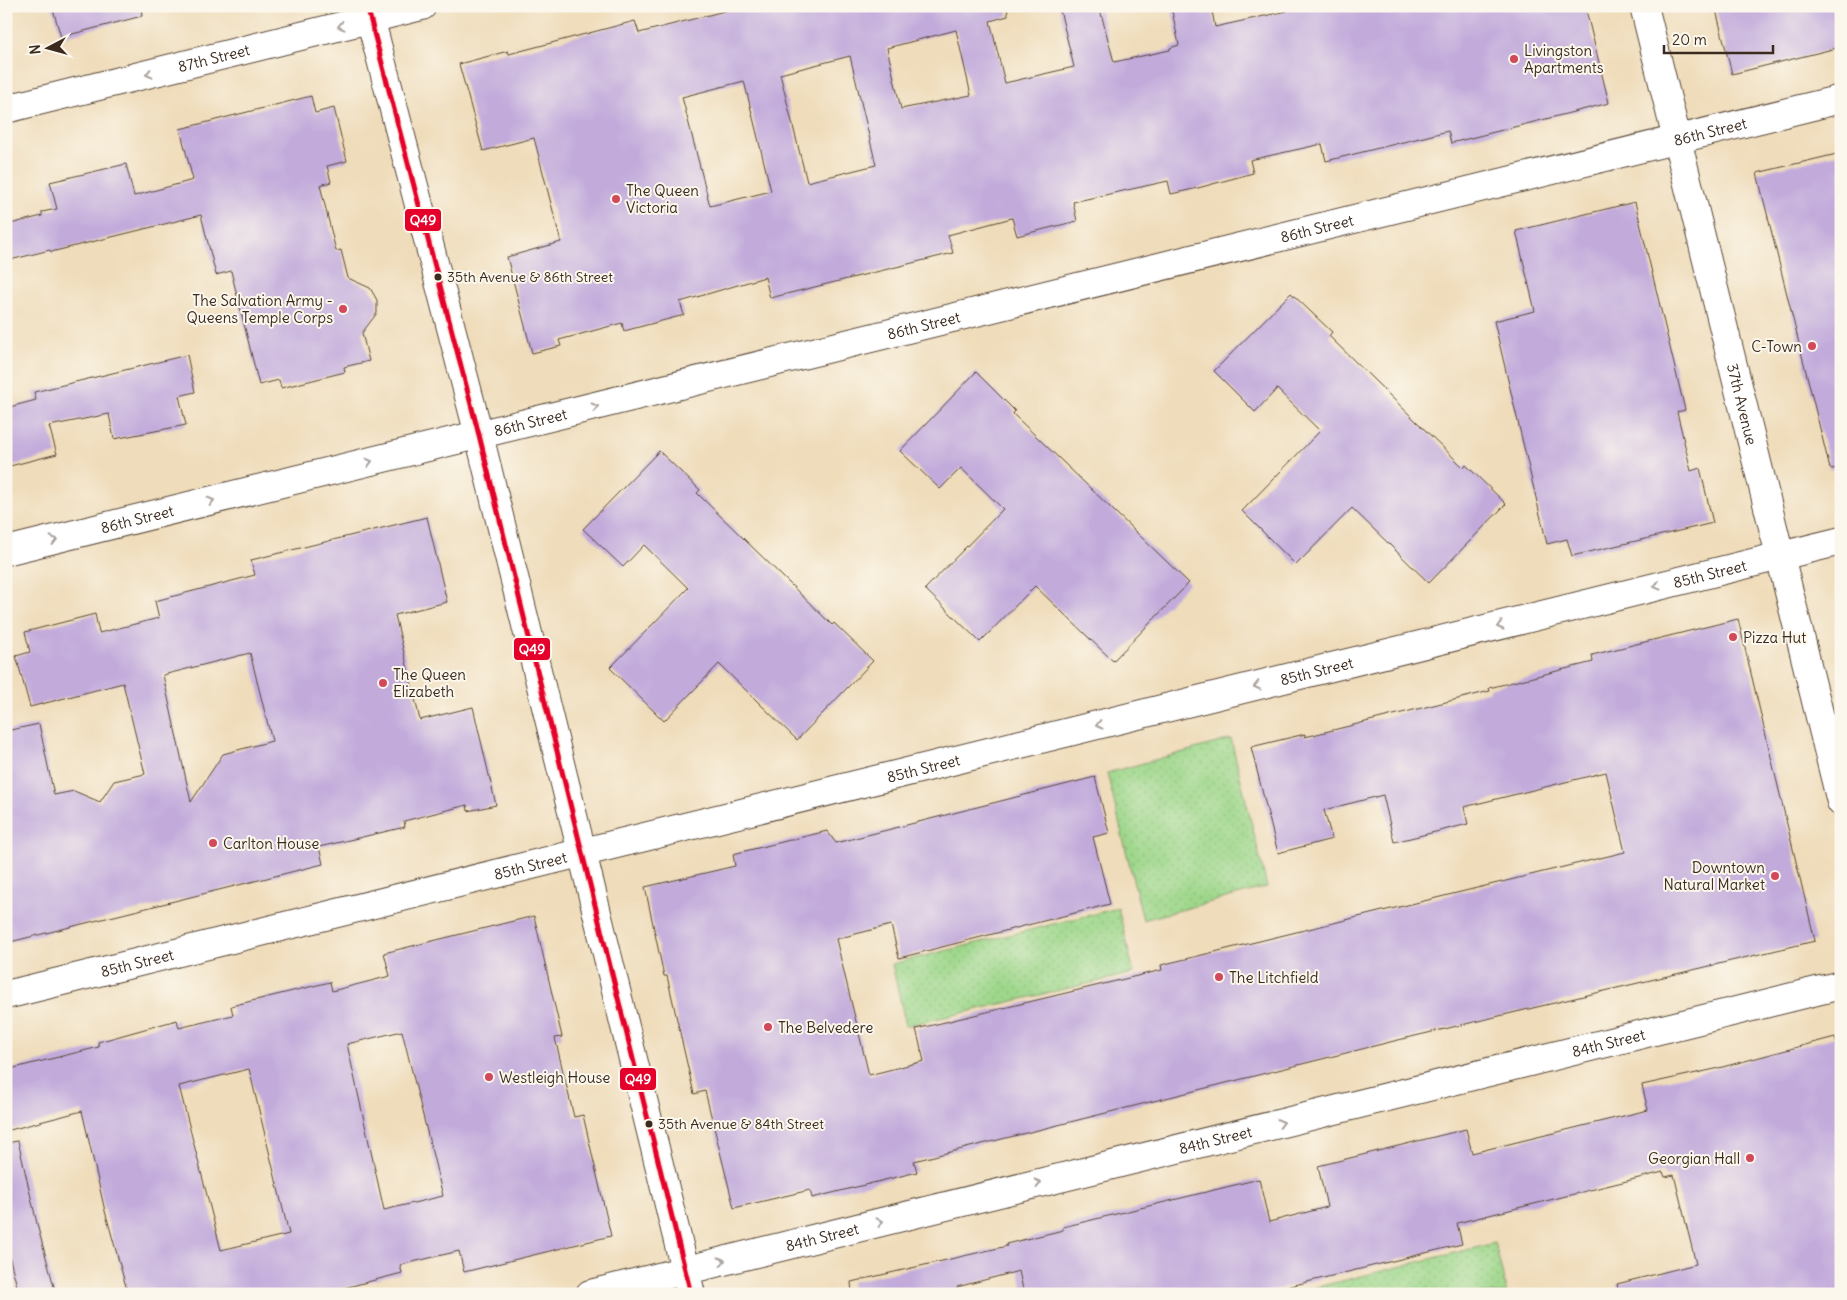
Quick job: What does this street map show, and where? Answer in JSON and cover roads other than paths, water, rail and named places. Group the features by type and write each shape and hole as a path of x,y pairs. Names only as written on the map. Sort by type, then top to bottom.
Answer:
{"street":[{"name":"87th Street","path":"6,109 369,13 422,6"},
{"name":"37th Avenue","path":"1644,6 1841,802"},
{"path":"369,13 478,435 688,1282"},
{"name":"86th Street","path":"6,552 1841,99"},
{"name":"85th Street","path":"6,995 1841,541"},
{"name":"84th Street","path":"590,1294 688,1282 1841,985"}],"place":[{"name":"Livingston Apartments","path":"1514,59"},
{"name":"The Queen Victoria","path":"616,199"},
{"name":"35th Avenue & 86th Street","path":"438,277"},
{"name":"The Salvation Army - Queens Temple Corps","path":"343,309"},
{"name":"C-Town","path":"1812,346"},
{"name":"Pizza Hut","path":"1733,637"},
{"name":"The Queen Elizabeth","path":"383,683"},
{"name":"Carlton House","path":"213,843"},
{"name":"Downtown Natural Market","path":"1775,876"},
{"name":"The Litchfield","path":"1219,977"},
{"name":"The Belvedere","path":"768,1027"},
{"name":"Westleigh House","path":"489,1077"},
{"name":"35th Avenue & 84th Street","path":"649,1124"},
{"name":"Georgian Hall","path":"1750,1158"}]}
